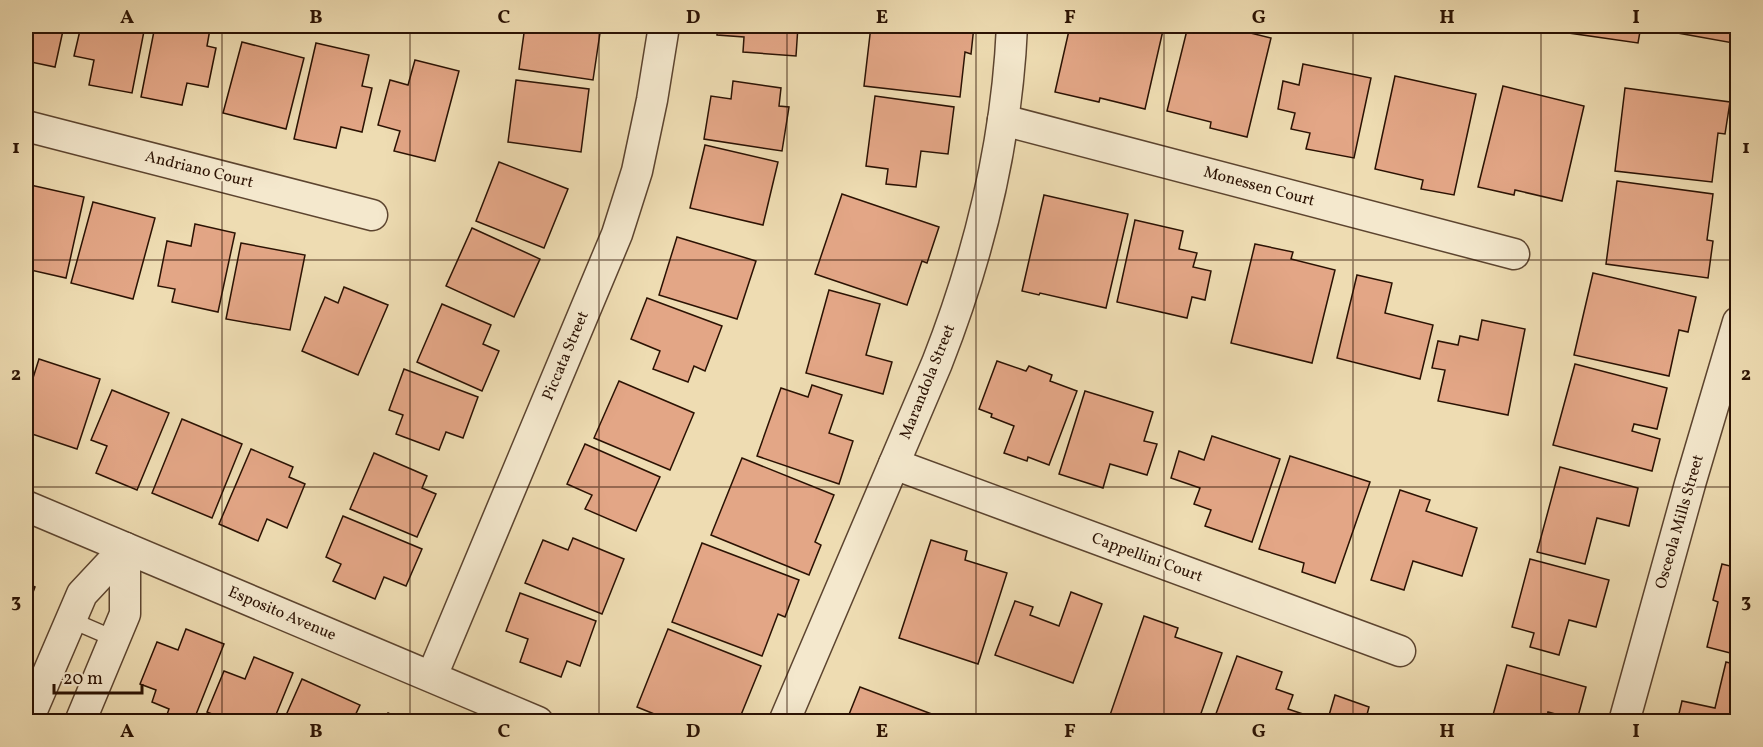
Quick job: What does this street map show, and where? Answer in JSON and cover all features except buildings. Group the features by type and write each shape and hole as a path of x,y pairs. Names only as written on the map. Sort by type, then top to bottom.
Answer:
{"street":[{"name":"Piccata Street","path":"432,676 617,234 637,171 664,26"},
{"name":"Marandola Street","path":"784,722 957,311 989,189 1004,120 1012,26"},
{"name":"Monessen Court","path":"1004,120 1514,254"},
{"name":"Andriano Court","path":"26,126 372,214"},
{"name":"Osceola Mills Street","path":"1624,722 1737,322"},
{"name":"Cappellini Court","path":"894,464 1400,651"},
{"name":"Esposito Avenue","path":"26,506 538,722"},
{"path":"27,722 82,594 125,548"},
{"path":"80,722 125,614 125,548"}],"lane":[{"path":"71,620 115,639"}]}
